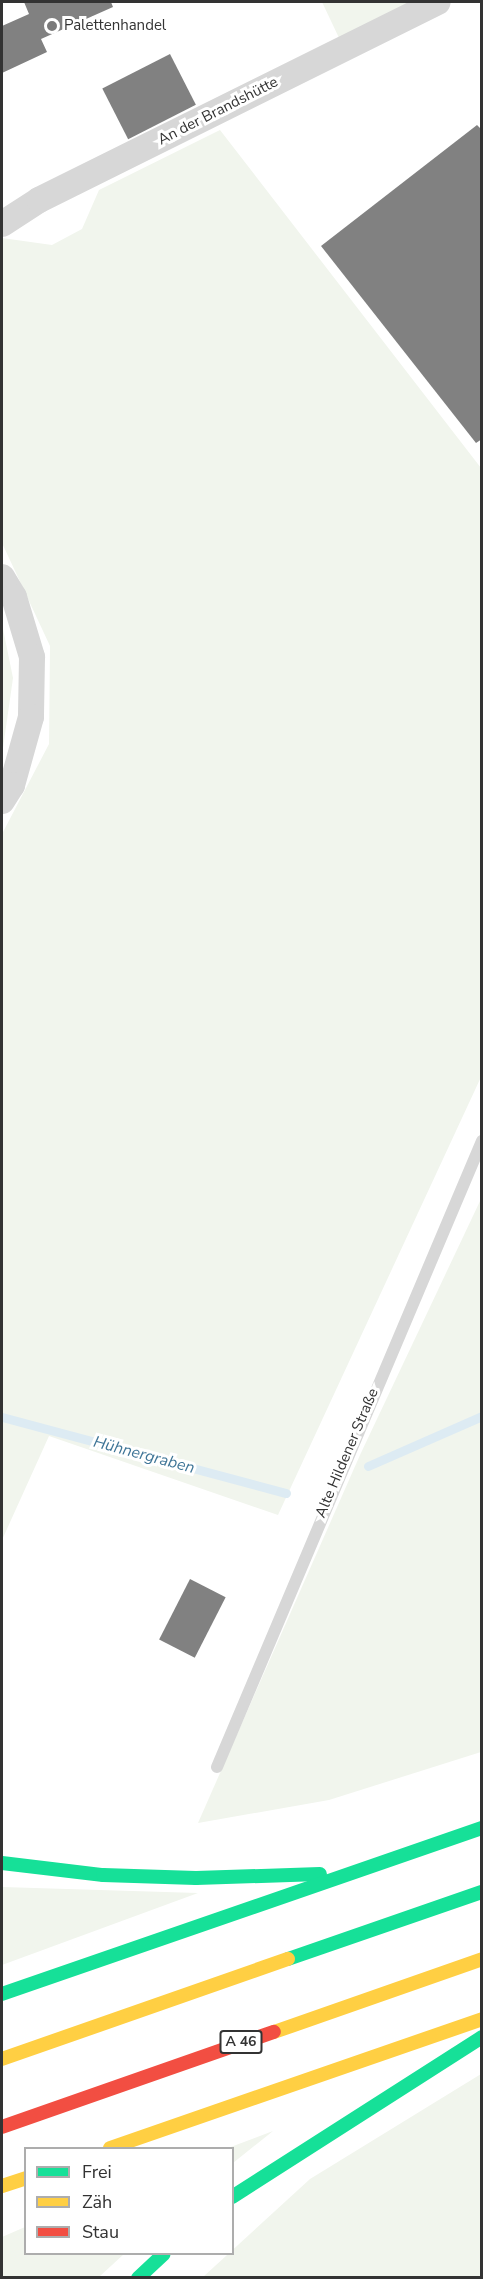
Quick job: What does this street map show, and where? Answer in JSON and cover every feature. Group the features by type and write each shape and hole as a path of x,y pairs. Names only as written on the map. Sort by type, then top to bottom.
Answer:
{"highway":[{"path":"2,1994 482,1828"},
{"path":"2,1863 103,1875 196,1878 352,1873"},
{"path":"2,2059 482,1892"},
{"name":"A 46","path":"2,2127 482,1959"},
{"path":"113,2147 482,2019"},
{"path":"319,2075 482,2037"},
{"path":"234,2196 482,2037"},
{"path":"2,2186 24,2179"},
{"path":"138,2277 162,2255"}],"street":[{"name":"An der Brandshütte","path":"2,224 39,200 437,2"},
{"path":"2,577 14,597 32,657 31,717 12,784 2,801"}],"lane":[{"name":"Alte Hildener Straße","path":"217,1767 446,1218 482,1141"}],"shaded area":[{"path":"322,2 411,2 340,40"},
{"path":"220,130 481,468 481,1077 278,1515 49,1436 2,1540 2,834 49,744 50,646 2,543 2,238 52,245 82,229 99,190"},
{"path":"2,624 13,678 2,755"},
{"path":"481,1199 481,1752 329,1800 198,1823 360,1455"},
{"path":"2,1887 198,1893 2,1965"},
{"path":"481,2074 481,2277 203,2277 227,2255 234,2255 234,2249 310,2179"},
{"path":"273,2131 234,2162 234,2147 231,2147"},
{"path":"24,2227 24,2255 123,2255 99,2277 2,2277 2,2237"}],"building":[{"path":"24,2 111,2 113,7 41,39 47,52 2,73 2,26 29,14"},
{"path":"170,54 196,105 128,139 102,89"},
{"path":"477,125 482,130 482,439 476,443 321,246"},
{"path":"190,1579 226,1597 195,1658 159,1640"}],"waterway":[{"name":"Hühnergraben","path":"368,1466 482,1416"},
{"name":"Hühnergraben","path":"2,1417 286,1493"}],"traffic: fast":[{"path":"2,1994 482,1828"},
{"path":"2,1863 103,1875 196,1878 320,1874"},
{"path":"288,1959 482,1892"},
{"path":"234,2196 482,2037"},
{"path":"138,2278 163,2255"}],"traffic: slow":[{"path":"2,2059 288,1959"},
{"path":"274,2032 482,1959"},
{"path":"113,2147 482,2019"},
{"path":"2,2186 24,2179"}],"traffic: jam":[{"path":"2,2127 274,2032"}],"place":[{"name":"Palettenhandel","path":"52,26"}]}
